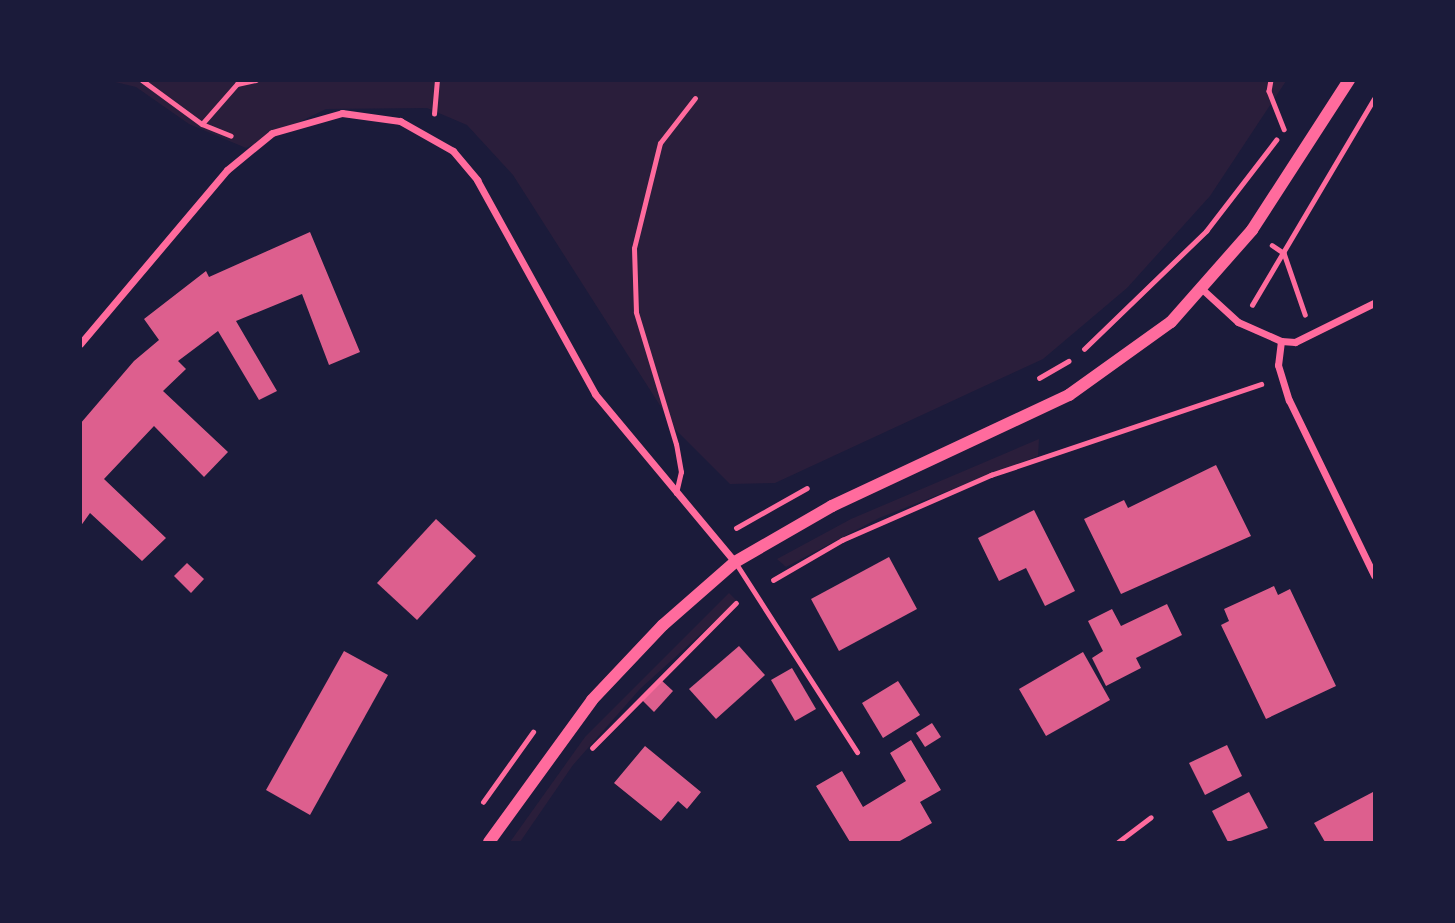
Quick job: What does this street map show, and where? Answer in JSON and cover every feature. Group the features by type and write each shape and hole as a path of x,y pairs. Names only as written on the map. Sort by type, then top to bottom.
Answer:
{"street":[{"path":"489,842 585,708 663,625 735,562 832,506 1100,377 1202,289 1252,230 1349,80"},
{"path":"80,344 254,146 304,119 342,113 400,121 434,138 477,180 595,394 675,496 735,562"},
{"path":"1202,289 1238,322 1281,341 1313,332 1374,303"},
{"path":"1281,341 1282,377 1374,575"}],"lane":[{"path":"675,496 681,472 640,334 634,248 660,144 695,98"},
{"path":"735,562 757,589 857,751"},
{"path":"1118,842 1151,817"}],"path":[{"path":"142,80 201,124 254,146"},
{"path":"201,124 219,98 237,84 256,80"},
{"path":"434,138 437,80"},
{"path":"1271,80 1269,91 1284,130"},
{"path":"1238,322 1267,289 1283,253 1374,99"},
{"path":"1283,253 1313,332"},
{"path":"586,756 681,653 757,589 842,540 991,475 1282,377"}],"shaded area":[{"path":"111,81 1286,81 1210,196 1127,288 1043,359 775,483 730,484 675,429 513,175 467,125 427,108 326,109 246,148 189,124 136,87"},
{"path":"1039,439 1038,456 879,518 786,567 777,559 851,519"},
{"path":"729,593 737,601 640,689 573,765 520,842 510,842 585,737"}],"building":[{"path":"310,232 360,352 329,365 302,294 236,321 277,391 259,400 218,331 178,361 186,369 163,391 228,452 204,477 154,426 104,479 166,538 142,561 90,513 80,527 80,424 134,361 159,340 144,319 206,271 209,277"},
{"path":"1216,465 1251,536 1121,594 1084,519 1124,500 1128,508"},
{"path":"1034,510 1075,591 1045,606 1026,568 999,581 978,538"},
{"path":"436,519 476,556 417,620 377,583"},
{"path":"889,557 917,609 839,651 811,599"},
{"path":"187,563 204,579 191,593 174,576"},
{"path":"1274,586 1278,595 1290,589 1336,686 1266,719 1221,625 1229,621 1224,609"},
{"path":"1167,604 1182,635 1136,658 1141,668 1106,686 1092,658 1103,651 1088,621 1112,609 1121,626"},
{"path":"739,646 765,675 716,719 689,689"},
{"path":"344,651 388,675 310,815 266,790"},
{"path":"1083,652 1110,700 1046,736 1019,689"},
{"path":"792,668 816,709 795,721 771,680"},
{"path":"660,679 673,691 654,712 641,699"},
{"path":"898,681 920,715 883,738 862,703"},
{"path":"932,723 941,737 925,747 916,733"},
{"path":"911,740 941,790 920,802 932,823 898,842 850,842 816,786 842,771 863,807 906,781 890,753"},
{"path":"1227,745 1242,776 1205,795 1189,763"},
{"path":"645,746 701,792 687,809 678,801 661,821 614,783"},
{"path":"1249,792 1268,828 1228,842 1212,811"},
{"path":"1373,792 1374,842 1325,842 1314,823"}]}
